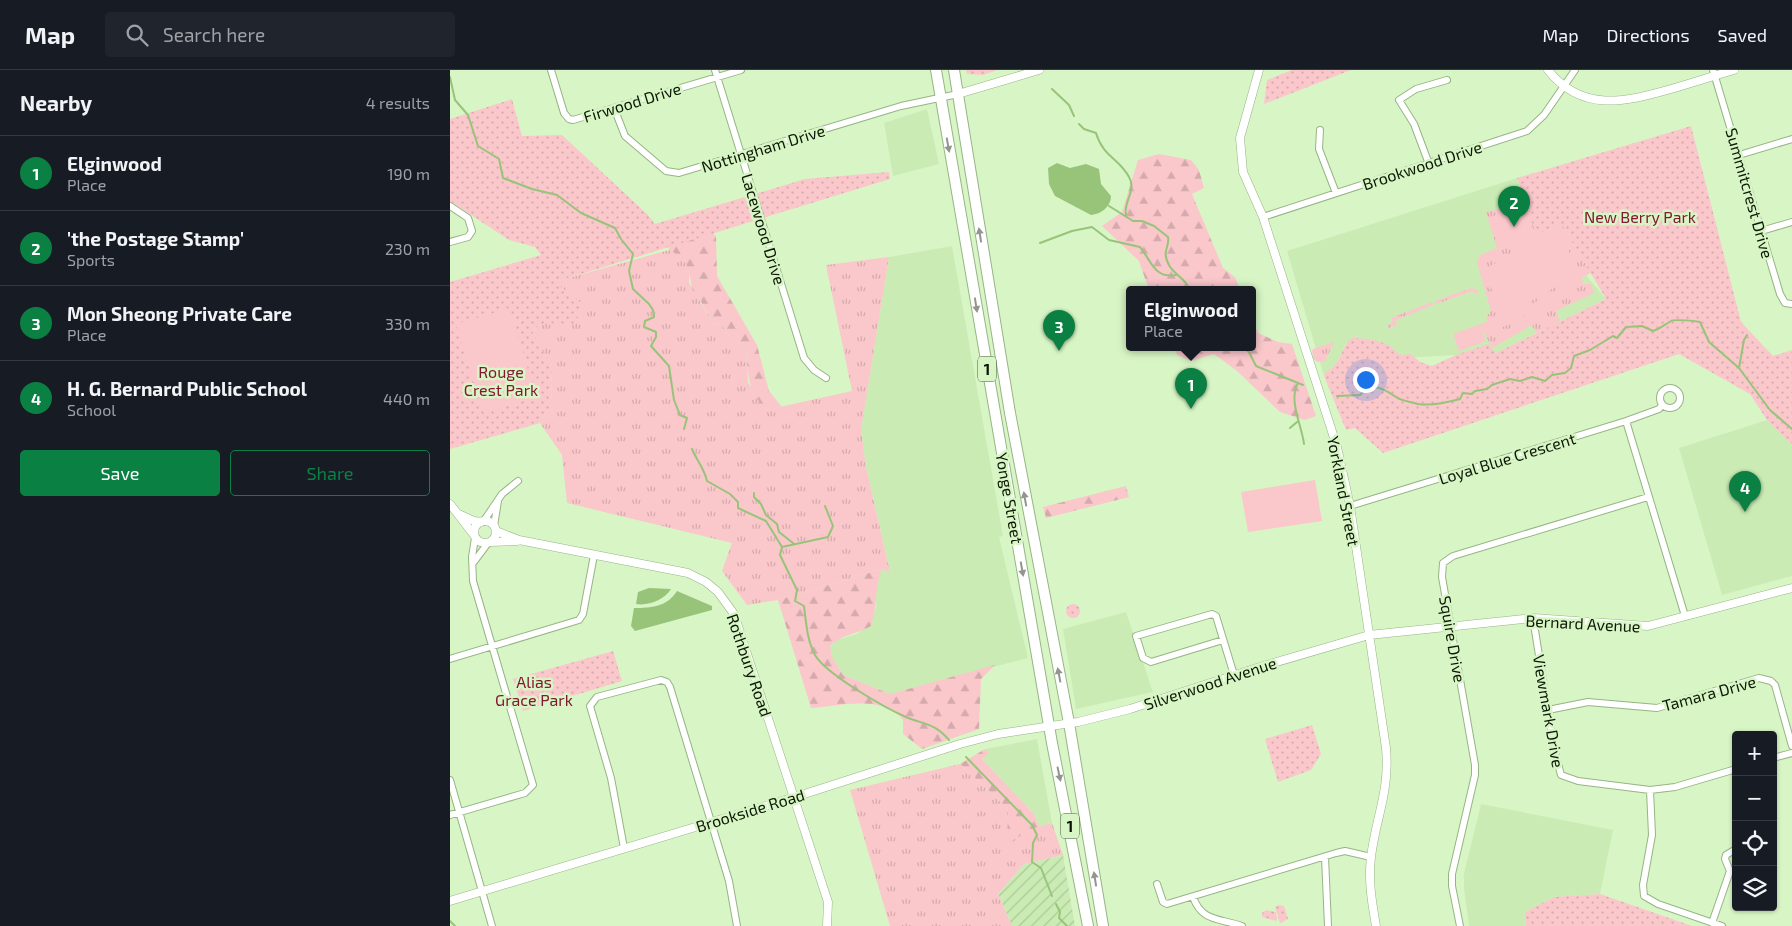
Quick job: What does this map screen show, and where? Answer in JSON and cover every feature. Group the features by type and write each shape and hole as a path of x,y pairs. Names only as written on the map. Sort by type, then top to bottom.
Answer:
{"main road":[{"name":"Yonge Street","path":"936,70 1050,726 1088,926"},
{"name":"Yonge Street","path":"954,70 1010,413 1069,723 1103,926"}],"street":[{"name":"Firwood Drive","path":"551,70 564,113 569,119 614,108 716,73 741,70"},
{"path":"958,94 1039,70"},
{"name":"Yorkland Street","path":"1259,70 1243,123 1240,151 1243,172 1263,217 1337,446 1350,506 1388,772 1371,857 1370,892 1376,926"},
{"path":"1548,70 1564,88 1596,100 1609,102 1646,96 1714,73 1734,70"},
{"name":"Brookwood Drive","path":"1263,217 1527,131 1540,120 1575,70"},
{"name":"Lacewood Drive","path":"716,73 804,358 814,370 826,378"},
{"name":"Summitcrest Drive","path":"1714,73 1780,294 1785,303 1792,304"},
{"path":"1428,164 1414,124 1399,100 1416,89 1447,80"},
{"name":"Nottingham Drive","path":"614,108 625,136 666,171 679,173 883,112 958,94"},
{"path":"1320,130 1319,149 1336,193"},
{"path":"1739,155 1792,139"},
{"path":"450,206 468,218 472,230 468,237 450,242"},
{"path":"1761,231 1792,222"},
{"name":"Loyal Blue Crescent","path":"1350,506 1626,421 1659,409 1662,405"},
{"path":"1626,421 1685,616"},
{"path":"450,815 525,793 533,785 473,581 472,564 476,526 482,522 502,494 518,482"},
{"name":"Squire Drive","path":"1460,926 1452,886 1452,874 1475,775 1475,765 1442,577 1443,563 1446,560 1648,497"},
{"path":"472,564 489,542 495,528 498,501"},
{"path":"450,504 481,542 489,542"},
{"path":"457,513 495,528"},
{"name":"Rothbury Road","path":"495,528 519,540"},
{"name":"Rothbury Road","path":"489,542 519,540 688,572 706,582 724,598 734,614 828,902 827,926"},
{"path":"450,659 579,620 584,611 594,555"},
{"name":"Bernard Avenue","path":"1369,635 1533,618 1648,626 1792,588"},
{"path":"1223,640 1151,662 1143,658 1136,636 1210,614 1216,616 1234,675"},
{"name":"Viewmark Drive","path":"1533,618 1561,776 1587,782 1650,790 1675,787 1732,770"},
{"name":"Silverwood Avenue","path":"1050,726 1151,703 1234,675 1369,635"},
{"name":"Tamara Drive","path":"1548,710 1588,702 1657,708 1759,678 1771,681 1775,685 1792,746"},
{"path":"624,848 611,778 590,710 592,701 596,698 661,680 667,682 729,881 737,926"},
{"name":"Brookside Road","path":"450,901 795,797 960,744 998,734 1050,726"},
{"path":"1777,757 1792,753"},
{"path":"450,780 492,926"},
{"path":"1650,790 1652,834 1643,885 1644,896 1655,903 1722,926"},
{"path":"1157,884 1163,902 1167,904 1345,851 1371,857"},
{"path":"1732,852 1726,855 1725,860 1732,869"},
{"path":"1325,857 1328,926"},
{"path":"1712,923 1732,873"},
{"path":"1193,897 1198,911 1204,916 1242,926"}],"shaded area":[{"path":"927,109 939,164 893,176 884,123"},
{"path":"1057,163 1070,168 1086,164 1099,169 1101,184 1111,196 1107,207 1091,215 1055,196 1049,184 1048,168"},
{"path":"1517,178 1527,205 1606,299 1496,353 1401,358 1346,343 1337,363 1324,376 1287,251"},
{"path":"952,246 1003,536 999,537 1028,658 890,694 843,675 832,657 830,646 835,641 859,633 876,608 875,586 882,569 890,571 866,467 861,430 889,257"},
{"path":"1767,420 1792,445 1792,576 1722,595 1679,448"},
{"path":"649,588 671,589 656,601 636,604 638,592"},
{"path":"677,591 712,606 712,610 635,631 631,626 634,608 658,606"},
{"path":"1126,612 1153,692 1076,709 1063,629"},
{"path":"1037,739 1052,823 1039,826 1034,814 982,759 989,753 985,749"},
{"path":"1481,804 1613,830 1600,894 1554,897 1525,912 1526,926 1469,926 1464,874"},
{"path":"1063,855 1075,926 1012,926 998,894 1024,864"}],"green space":[{"path":"966,70 997,70 983,75 967,74"},
{"path":"1292,70 1351,70 1264,104 1267,80"},
{"name":"Rouge Crest Park","path":"512,99 522,136 562,135 648,215 655,224 805,179 889,172 890,179 555,282 581,303 576,324 545,323 532,330 536,342 552,365 551,405 540,423 450,449 450,282 541,255 535,247 509,240 450,201 450,119"},
{"name":"New Berry Park","path":"1691,126 1741,322 1773,356 1792,350 1792,445 1767,420 1750,394 1679,354 1383,453 1355,428 1346,430 1324,376 1338,362 1346,344 1352,338 1378,341 1400,354 1411,354 1420,362 1432,366 1488,344 1496,353 1606,299 1562,225 1536,234 1517,178"},
{"path":"1159,154 1191,160 1199,170 1204,188 1192,194 1223,268 1235,277 1238,286 1148,286 1139,261 1102,226 1122,212 1138,160"},
{"path":"1526,202 1536,234 1562,225 1591,273 1488,328 1490,333 1584,284 1591,284 1594,293 1556,311 1560,322 1536,333 1532,325 1492,348 1480,324 1488,321 1486,317 1491,311 1477,262 1480,255 1497,248 1486,212"},
{"path":"1526,206 1536,238 1503,247 1493,216"},
{"path":"712,230 716,237 717,276 757,345 769,391 782,407 766,410 760,402 755,395 750,381 746,347 729,336 722,325 713,323 700,300 695,298 686,264 669,250 669,242"},
{"path":"1558,231 1581,274 1504,314 1482,270"},
{"path":"669,250 681,256 689,267 689,283 713,323 722,325 729,336 746,347 748,382 766,410 852,391 826,265 889,257 861,430 866,467 890,572 882,569 778,600 747,605 722,571 732,543 567,503 562,455 540,423 551,405 552,365 536,342 532,330 545,323 554,282"},
{"path":"1581,278 1584,284 1490,334 1487,328"},
{"path":"1471,288 1478,290 1476,295 1473,291 1436,304 1435,301"},
{"path":"1432,302 1433,305 1396,320 1397,325 1388,328 1387,325 1393,322 1391,318"},
{"name":"Rouge Crest Park","path":"510,308 536,397 484,413 456,324"},
{"path":"1480,324 1486,341 1459,351 1453,334"},
{"path":"1256,328 1258,333 1278,342 1292,344 1316,416 1305,420 1280,412 1237,371 1214,354 1191,361 1177,355 1175,351 1256,351"},
{"path":"1334,342 1325,361 1317,362 1313,358 1312,350"},
{"path":"1315,480 1322,521 1248,532 1241,492"},
{"path":"1126,486 1129,497 1046,518 1043,507"},
{"path":"882,569 871,626 844,637 830,646 832,657 843,675 890,694 995,665 981,679 979,729 922,749 903,734 903,720 895,712 884,707 873,704 847,704 811,708 778,600"},
{"path":"1073,604 1078,606 1080,611 1078,616 1073,618 1068,616 1066,611 1068,606"},
{"name":"Alias Grace Park","path":"613,651 622,681 523,711 513,679"},
{"path":"1312,725 1321,754 1311,770 1278,782 1265,739"},
{"path":"985,749 989,753 982,759 1034,814 1039,826 1007,843 1008,809 960,764"},
{"path":"960,764 1008,809 1008,842 1039,826 1052,823 1063,855 1024,864 998,894 1012,926 890,926 850,790"},
{"path":"1600,894 1692,926 1526,926 1525,912 1554,897"},
{"path":"1279,905 1284,906 1288,919 1280,923 1275,907"},
{"path":"1266,910 1276,912 1277,921 1262,917 1262,913"}],"waterway":[{"path":"450,77 455,100 468,115 478,146 499,159 503,178 532,189 557,195 581,213 615,228 633,254 629,271 633,289 653,310 654,317 645,321 644,327 656,332 656,337 651,346 669,366 674,400 680,415 687,418 684,429"},
{"path":"1052,89 1069,105 1074,116"},
{"path":"1079,124 1084,129 1096,133 1107,153 1121,166 1129,177 1131,191 1126,205 1126,215"},
{"path":"1109,206 1133,221 1142,221 1154,226 1168,237 1167,260 1171,268 1188,286"},
{"path":"1040,243 1072,231 1092,227 1109,240 1140,247 1158,271 1163,274 1176,275"},
{"path":"1337,396 1360,395 1369,389 1378,388 1387,391 1401,400 1418,404 1434,404 1460,399 1463,393 1472,394 1475,391 1487,389 1492,385 1510,379 1520,381 1532,377 1545,381 1552,375 1565,373 1571,368 1574,356 1590,350 1613,336 1617,338 1626,327 1642,326 1653,331 1673,320 1680,320 1700,322 1709,342 1739,368 1770,410 1792,429"},
{"path":"1739,368 1744,340 1747,335"},
{"path":"1248,351 1256,366 1303,385"},
{"path":"1298,383 1294,397 1304,444"},
{"path":"1290,428 1297,422"},
{"path":"692,449 707,481 730,494 738,502 738,508 766,521 782,547 780,555 797,590 795,601 804,606 810,643 821,663 843,681 884,706 906,717 934,727 949,740"},
{"path":"754,493 754,497 761,504 766,515 777,524 779,532 793,543"},
{"path":"782,547 828,537 833,526 825,506"},
{"path":"966,757 1032,825 1037,835 1033,843 1032,862 1041,868 1052,896"},
{"path":"1056,904 1060,912 1059,918 1067,926"},
{"path":"450,921 455,926"}],"place":[{"name":"'the Postage Stamp'","path":"1514,227"},
{"name":"Mon Sheong Private Care","path":"1059,351"},
{"name":"Elginwood","path":"1191,409"},
{"name":"H. G. Bernard Public School","path":"1745,512"}]}
